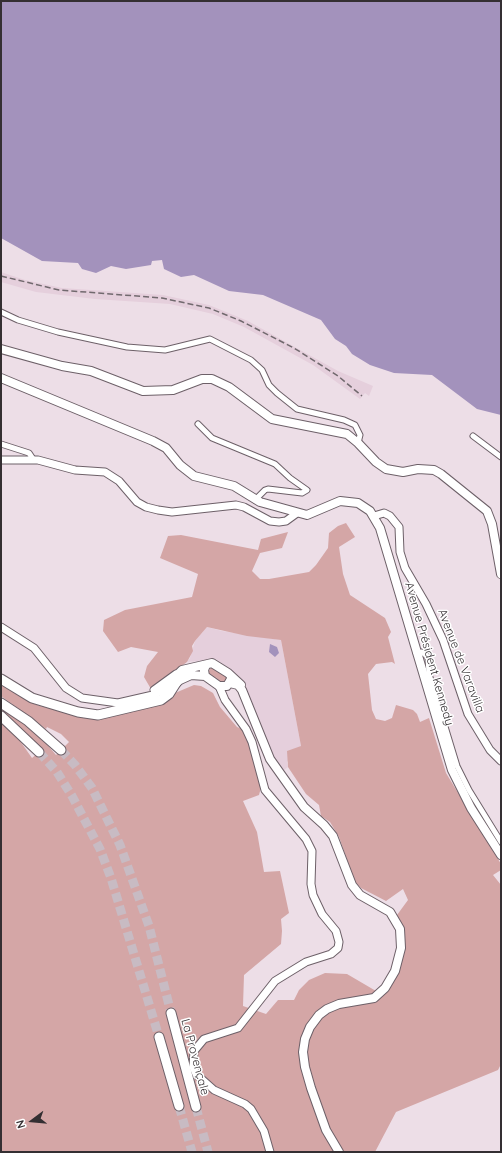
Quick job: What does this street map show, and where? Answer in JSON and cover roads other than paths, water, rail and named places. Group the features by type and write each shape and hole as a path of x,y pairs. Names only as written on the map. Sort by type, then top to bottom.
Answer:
{"highway":[{"path":"1,679 32,698 84,714 108,714 154,702 167,696 172,686"},
{"path":"1,703 28,721 61,750"},
{"path":"1,716 39,752"},
{"name":"La Provençale","path":"171,1013 196,1107"},
{"path":"159,1037 179,1106"}],"main road":[{"path":"1,349 62,366 91,371 143,391 173,390 202,379 212,379 229,386 272,419 337,430 347,434 381,466 395,472 418,469 434,470 487,511 492,524 501,574"},
{"path":"1,378 158,443 169,451 180,465 194,476 234,486 255,500 295,512"},
{"path":"1,460 13,461 33,459 75,470 105,472 119,481 131,497 146,507 172,512 236,505 244,507 270,521 279,522 295,512"},
{"name":"Avenue Président Kennedy","path":"295,512 314,512 329,504 345,501 362,505 374,516 380,528 452,770 471,808 501,855"},
{"name":"Avenue de Varavilla","path":"374,516 384,513 390,516 399,527 400,552 405,568 426,604 443,640 468,714 490,750 501,761"},
{"path":"1,627 34,648 66,688 78,697 87,700 114,703 144,696 172,686 191,675 205,676 226,683 242,686 270,759 304,807 328,829 333,836 352,885 360,895 390,912 400,929 401,948 395,970 385,988 374,998 339,1004 327,1009 310,1027 305,1039 305,1068 311,1088 326,1130 339,1152"},
{"path":"144,696 179,672 188,668 216,664 226,683 225,700 252,742 265,790 306,839 312,851 311,884 313,895 322,914 336,931 339,942 338,948 331,954 306,962 275,981 262,995 238,1028 204,1039 194,1051 193,1066 196,1074 214,1090 245,1104 251,1109 264,1131 270,1152"},
{"path":"205,676 204,670 206,665"},
{"path":"172,686 179,672"}],"street":[{"path":"2,313 18,320 71,336 156,350 165,350 210,339 252,360 262,370 273,389 288,404 297,410 344,420 355,425 360,435 358,443"},
{"path":"198,424 212,438 275,464 290,478 308,490 302,493 268,489 255,500"},
{"path":"473,436 501,457"},
{"path":"1,444 29,453 33,459"},
{"path":"416,653 422,652 428,657 428,674 457,766 469,790 501,842"}],"tunnel":[{"path":"61,750 75,765 92,788 120,845 149,926 171,1013"},
{"path":"39,752 57,772 72,796 100,849 111,878 159,1037"},
{"path":"179,1106 192,1152"},
{"path":"196,1107 208,1152"}],"railway":[{"path":"1,276 59,290 162,298 209,308 241,321 294,348 338,376 362,396"}]}
